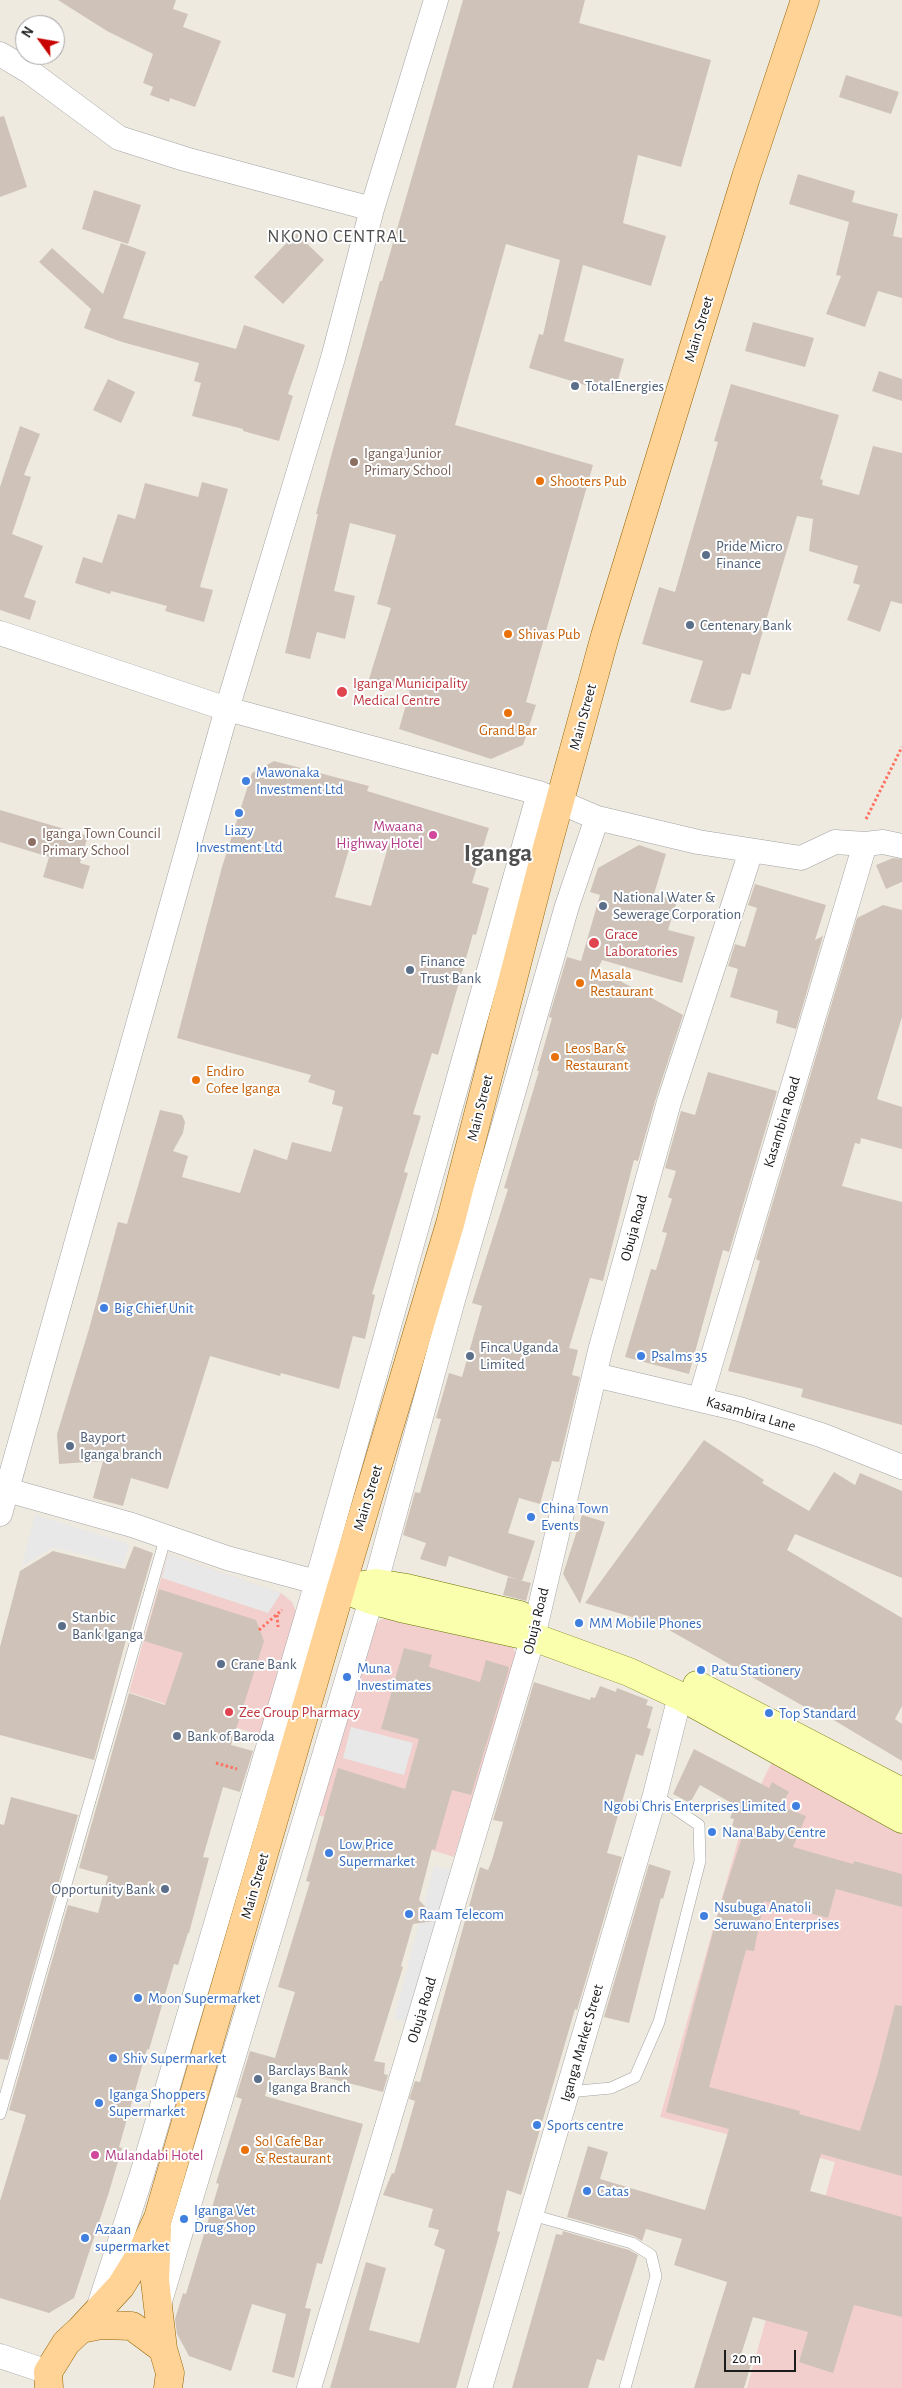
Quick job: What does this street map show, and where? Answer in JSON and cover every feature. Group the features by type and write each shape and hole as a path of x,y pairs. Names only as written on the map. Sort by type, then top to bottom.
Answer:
{"main road":[{"name":"Main Street","path":"168,2388 170,2372 163,2348 158,2309 155,2246 158,2218 329,1586 450,1224 549,798 605,636 746,177 805,0"},
{"path":"329,1586 373,1591 535,1628 637,1656 763,1718 902,1792"},
{"path":"535,1628 680,1696 902,1819"},
{"name":"Main Street","path":"49,2380 66,2343 81,2330 98,2309 121,2286 142,2252 158,2218"},
{"path":"81,2330 101,2325 132,2326 163,2348"}],"street":[{"path":"0,1514 227,710 333,358 372,208 436,0"},
{"path":"0,54 30,72 119,138 185,159 372,208"},
{"path":"0,633 227,710 549,798 597,818 698,842 801,858 835,842 865,844 883,842 902,846"},
{"name":"Main Street","path":"158,2309 373,1591 453,1300 567,906 597,818"},
{"name":"Kasambira Road","path":"700,1399 865,844"},
{"name":"Obuja Road","path":"309,2388 535,1628 595,1375 669,1102 751,851"},
{"name":"Kasambira Lane","path":"595,1375 739,1409 821,1436 902,1467"},
{"path":"7,1490 132,1524 227,1558 329,1586"},
{"name":"Main Street","path":"98,2309 329,1586"},
{"name":"Iganga Market Street","path":"480,2388 655,1795 680,1696"},
{"path":"0,2356 49,2380"}],"lane":[{"path":"0,2114 166,1536"},
{"path":"568,2092 612,2088 635,2077 659,2022 700,1861 699,1825 655,1795"},
{"path":"532,2215 632,2243 651,2255 656,2276 625,2388"}],"path":[{"path":"865,844 855,840 902,747"},
{"path":"216,1763 238,1769"}],"shaded area":[{"path":"35,1515 129,1544 123,1565 53,1547 22,1566"},
{"path":"168,1554 281,1593 292,1602 296,1612 265,1737 129,1692"},
{"path":"168,1554 281,1593 268,1613 162,1578"},
{"path":"393,1616 513,1647 516,1655 454,1857 318,1815 373,1628 380,1620"},
{"path":"351,1727 413,1743 404,1775 343,1758"},
{"path":"772,1762 902,1831 902,2388 747,2388 770,2305 817,2226 835,2162 660,2117 741,1830 750,1806"},
{"path":"434,1866 453,1871 405,2022 394,2019"}],"building":[{"path":"58,0 176,0 173,9 188,14 183,27 221,41 195,107 170,98 169,102 150,95 153,87 143,83 153,54 107,31"},
{"path":"463,0 585,0 579,23 711,60 681,167 638,155 623,223 666,236 651,286 583,265 564,341 624,359 614,394 529,368 539,334 543,335 560,260 506,244 455,425 593,465 526,702 536,705 523,745 491,759 399,729 410,691 369,679 391,608 377,604 396,535 350,523 334,591 355,596 345,639 317,632 310,659 285,653 318,514 316,514 333,449 380,281 382,281"},
{"path":"846,75 899,92 891,114 839,97"},
{"path":"4,116 27,187 0,197 0,117"},
{"path":"798,174 855,191 852,202 898,214 893,236 902,238 902,298 878,291 865,327 826,314 841,276 836,275 849,222 789,204"},
{"path":"94,190 141,205 128,244 82,229"},
{"path":"296,233 324,260 283,304 254,277"},
{"path":"121,243 146,252 123,318 236,349 244,325 305,345 288,394 293,396 279,441 243,431 243,429 192,416 201,383 194,381 199,363 122,342 84,328 91,309 39,262 52,248 103,294"},
{"path":"753,322 814,338 805,367 745,351"},
{"path":"879,371 902,379 902,401 872,391"},
{"path":"108,379 135,392 121,423 93,410"},
{"path":"731,384 839,415 820,479 823,480 822,485 859,495 873,446 902,453 902,604 891,601 880,632 847,620 860,585 853,583 858,566 809,551 813,519 797,516 750,675 742,673 731,709 723,711 690,702 703,661 642,644 659,587 675,592 718,442 714,441"},
{"path":"20,426 40,434 24,475 31,477 12,534 43,546 24,597 36,601 30,620 0,610 0,487"},
{"path":"202,482 228,489 200,587 213,590 204,622 165,611 167,606 111,591 110,594 75,583 83,557 102,563 118,514 135,519 145,483 198,497"},
{"path":"274,761 369,786 367,791 489,828 472,883 489,888 476,935 473,934 438,1055 432,1053 413,1114 421,1116 404,1172 408,1173 372,1294 375,1295 365,1339 353,1336 339,1389 281,1373 280,1376 210,1356 168,1489 131,1478 123,1506 93,1498 103,1461 59,1464 57,1434 89,1329 118,1222 127,1224 160,1110 182,1115 185,1122 183,1133 173,1151 188,1156 182,1177 240,1193 254,1149 287,1160 292,1142 331,1152 343,1107 332,1104 335,1091 308,1082 311,1075 177,1038 222,867 252,773","holes":["352,839 387,850 371,906 335,897"]},
{"path":"0,810 88,836 80,863 90,866 83,889 43,877 49,857 0,842"},
{"path":"639,845 666,854 654,894 677,901 668,930 695,937 682,983 602,960 598,969 683,1015 638,1161 634,1160 603,1281 590,1278 569,1348 578,1350 572,1375 580,1377 559,1462 552,1461 540,1504 519,1498 508,1533 535,1541 522,1581 449,1556 446,1567 420,1559 426,1543 403,1535 415,1492 420,1493 441,1419 436,1418 449,1373 462,1377 482,1306 472,1303 508,1189 504,1188 539,1071 537,1071 552,1018 549,1017 567,957 581,961 600,895 590,892 598,868"},
{"path":"893,858 902,859 902,882 886,889 876,865"},
{"path":"755,884 826,905 815,940 823,936 796,1029 776,1023 778,1011 730,997 738,969 728,966 735,944 745,947 757,908 748,905"},
{"path":"883,905 902,910 902,1017 877,1099 902,1107 902,1149 861,1138 860,1144 855,1143 842,1186 902,1202 902,1425 801,1397 803,1389 728,1371 760,1261 756,1259 857,918"},
{"path":"708,1072 777,1091 729,1252 723,1250 689,1374 625,1357 651,1269 656,1270 667,1233 662,1232 672,1199 668,1197 676,1171 665,1168 681,1111 695,1115"},
{"path":"704,1440 764,1480 762,1483 809,1511 834,1472 855,1485 860,1473 902,1491 902,1578 795,1534 787,1550 902,1618 902,1706 895,1719 902,1724 902,1761 827,1716 826,1719 662,1626 585,1603"},
{"path":"582,1515 605,1522 580,1604 563,1574"},
{"path":"134,1546 153,1553 129,1636 127,1636 94,1760 0,1735 0,1647 20,1571 53,1551 125,1569"},
{"path":"508,1577 531,1583 526,1601 503,1595"},
{"path":"159,1589 256,1620 264,1641 231,1745 253,1751 240,1792 223,1787 203,1857 209,1858 189,1933 178,1965 174,1964 149,2050 147,2049 119,2147 122,2148 74,2298 49,2313 0,2298 0,2201 26,2115 9,2110 68,1905 98,1913 108,1876 79,1868 129,1693 165,1705 183,1653 144,1641"},
{"path":"404,1648 432,1655 429,1667 480,1682 486,1660 509,1667 508,1672 471,1795 452,1790 435,1850 432,1849 419,1900 435,1917 434,1921 413,1924 401,1966 403,1967 374,2061 385,2063 384,2074 388,2075 383,2092 274,2064 265,2096 363,2124 322,2264 317,2263 305,2308 311,2309 294,2378 272,2372 286,2314 252,2304 231,2371 189,2356 177,2334 175,2319 183,2293 186,2294 219,2184 216,2183 242,2099 236,2097 250,2051 275,2058 295,1992 278,1987 310,1882 306,1881 338,1768 405,1789 419,1739 381,1729"},
{"path":"534,1682 590,1700 591,1697 595,1698 600,1686 616,1692 617,1688 648,1700 646,1705 653,1707 647,1728 651,1729 643,1756 636,1754 607,1853 622,1857 577,2010 575,2009 521,2195 507,2190 497,2231 500,2232 456,2388 330,2388 366,2262 386,2268 369,2330 419,2343 445,2250 434,2245 439,2230 428,2227 433,2209 383,2195 392,2173 394,2174 415,2101 409,2099 415,2081 420,2082 480,1867 488,1870 492,1860 503,1822 493,1820"},
{"path":"694,1749 769,1788 772,1782 789,1792 781,1806 806,1816 793,1847 853,1864 854,1861 902,1874 902,1907 836,1889 828,1918 764,1901 754,1951 746,1950 709,2087 800,2111 799,2114 860,2131 877,2076 895,2005 902,2006 902,2176 821,2154 810,2191 902,2217 902,2317 854,2305 833,2373 799,2362 808,2332 753,2317 740,2358 752,2361 744,2388 694,2388 727,2282 674,2265 682,2239 646,2229 642,2241 634,2236 567,2217 588,2146 608,2152 600,2179 705,2210 729,2129 666,2112 719,1909 744,1831 732,1826 734,1819 730,1818 735,1805 700,1785 690,1803 673,1794"},
{"path":"11,1797 78,1815 8,2060 0,2059 0,1824 4,1825"},
{"path":"649,1864 671,1871 663,1899 661,1898 629,2023 604,2017"},
{"path":"563,2231 629,2250 638,2255 604,2361 597,2359 588,2388 512,2388 556,2234 562,2235"}],"place":[{"name":"TotalEnergies","path":"575,386"},
{"name":"Iganga Junior Primary School","path":"354,462"},
{"name":"Shooters Pub","path":"540,481"},
{"name":"Pride Micro Finance","path":"706,555"},
{"name":"Centenary Bank","path":"690,625"},
{"name":"Shivas Pub","path":"508,634"},
{"name":"Iganga Municipality Medical Centre","path":"342,692"},
{"name":"Grand Bar","path":"508,713"},
{"name":"Mawonaka Investment Ltd","path":"246,781"},
{"name":"Liazy Investment Ltd","path":"239,813"},
{"name":"Mwaana Highway Hotel","path":"433,835"},
{"name":"Iganga Town Council Primary School","path":"32,842"},
{"name":"National Water & Sewerage Corporation","path":"603,906"},
{"name":"Grace Laboratories","path":"594,943"},
{"name":"Finance Trust Bank","path":"410,970"},
{"name":"Masala Restaurant","path":"580,983"},
{"name":"Leos Bar & Restaurant","path":"555,1057"},
{"name":"Endiro Cofee Iganga","path":"196,1080"},
{"name":"Big Chief Unit","path":"104,1308"},
{"name":"Finca Uganda Limited","path":"470,1356"},
{"name":"Psalms 35","path":"641,1356"},
{"name":"Bayport Iganga branch","path":"70,1446"},
{"name":"China Town Events","path":"531,1517"},
{"name":"MM Mobile Phones","path":"579,1623"},
{"name":"Stanbic Bank Iganga","path":"62,1626"},
{"name":"Crane Bank","path":"221,1664"},
{"name":"Patu Stationery","path":"701,1670"},
{"name":"Muna Investimates","path":"347,1677"},
{"name":"Zee Group Pharmacy","path":"229,1712"},
{"name":"Top Standard","path":"769,1713"},
{"name":"Bank of Baroda","path":"177,1736"},
{"name":"Ngobi Chris Enterprises Limited","path":"796,1806"},
{"name":"Nana Baby Centre","path":"712,1832"},
{"name":"Low Price Supermarket","path":"329,1853"},
{"name":"Opportunity Bank","path":"165,1889"},
{"name":"Raam Telecom","path":"409,1914"},
{"name":"Nsubuga Anatoli Seruwano Enterprises","path":"704,1916"},
{"name":"Moon Supermarket","path":"138,1998"},
{"name":"Shiv Supermarket","path":"113,2058"},
{"name":"Barclays Bank Iganga Branch","path":"258,2079"},
{"name":"Iganga Shoppers Supermarket","path":"99,2103"},
{"name":"Sports centre","path":"537,2125"},
{"name":"Sol Cafe Bar & Restaurant","path":"245,2150"},
{"name":"Mulandabi Hotel","path":"95,2155"},
{"name":"Catas","path":"587,2191"},
{"name":"Iganga Vet Drug Shop","path":"184,2219"},
{"name":"Azaan supermarket","path":"85,2238"}],"district":[{"name":"NKONO CENTRAL","path":"337,237"},
{"name":"Iganga","path":"498,853"}]}
